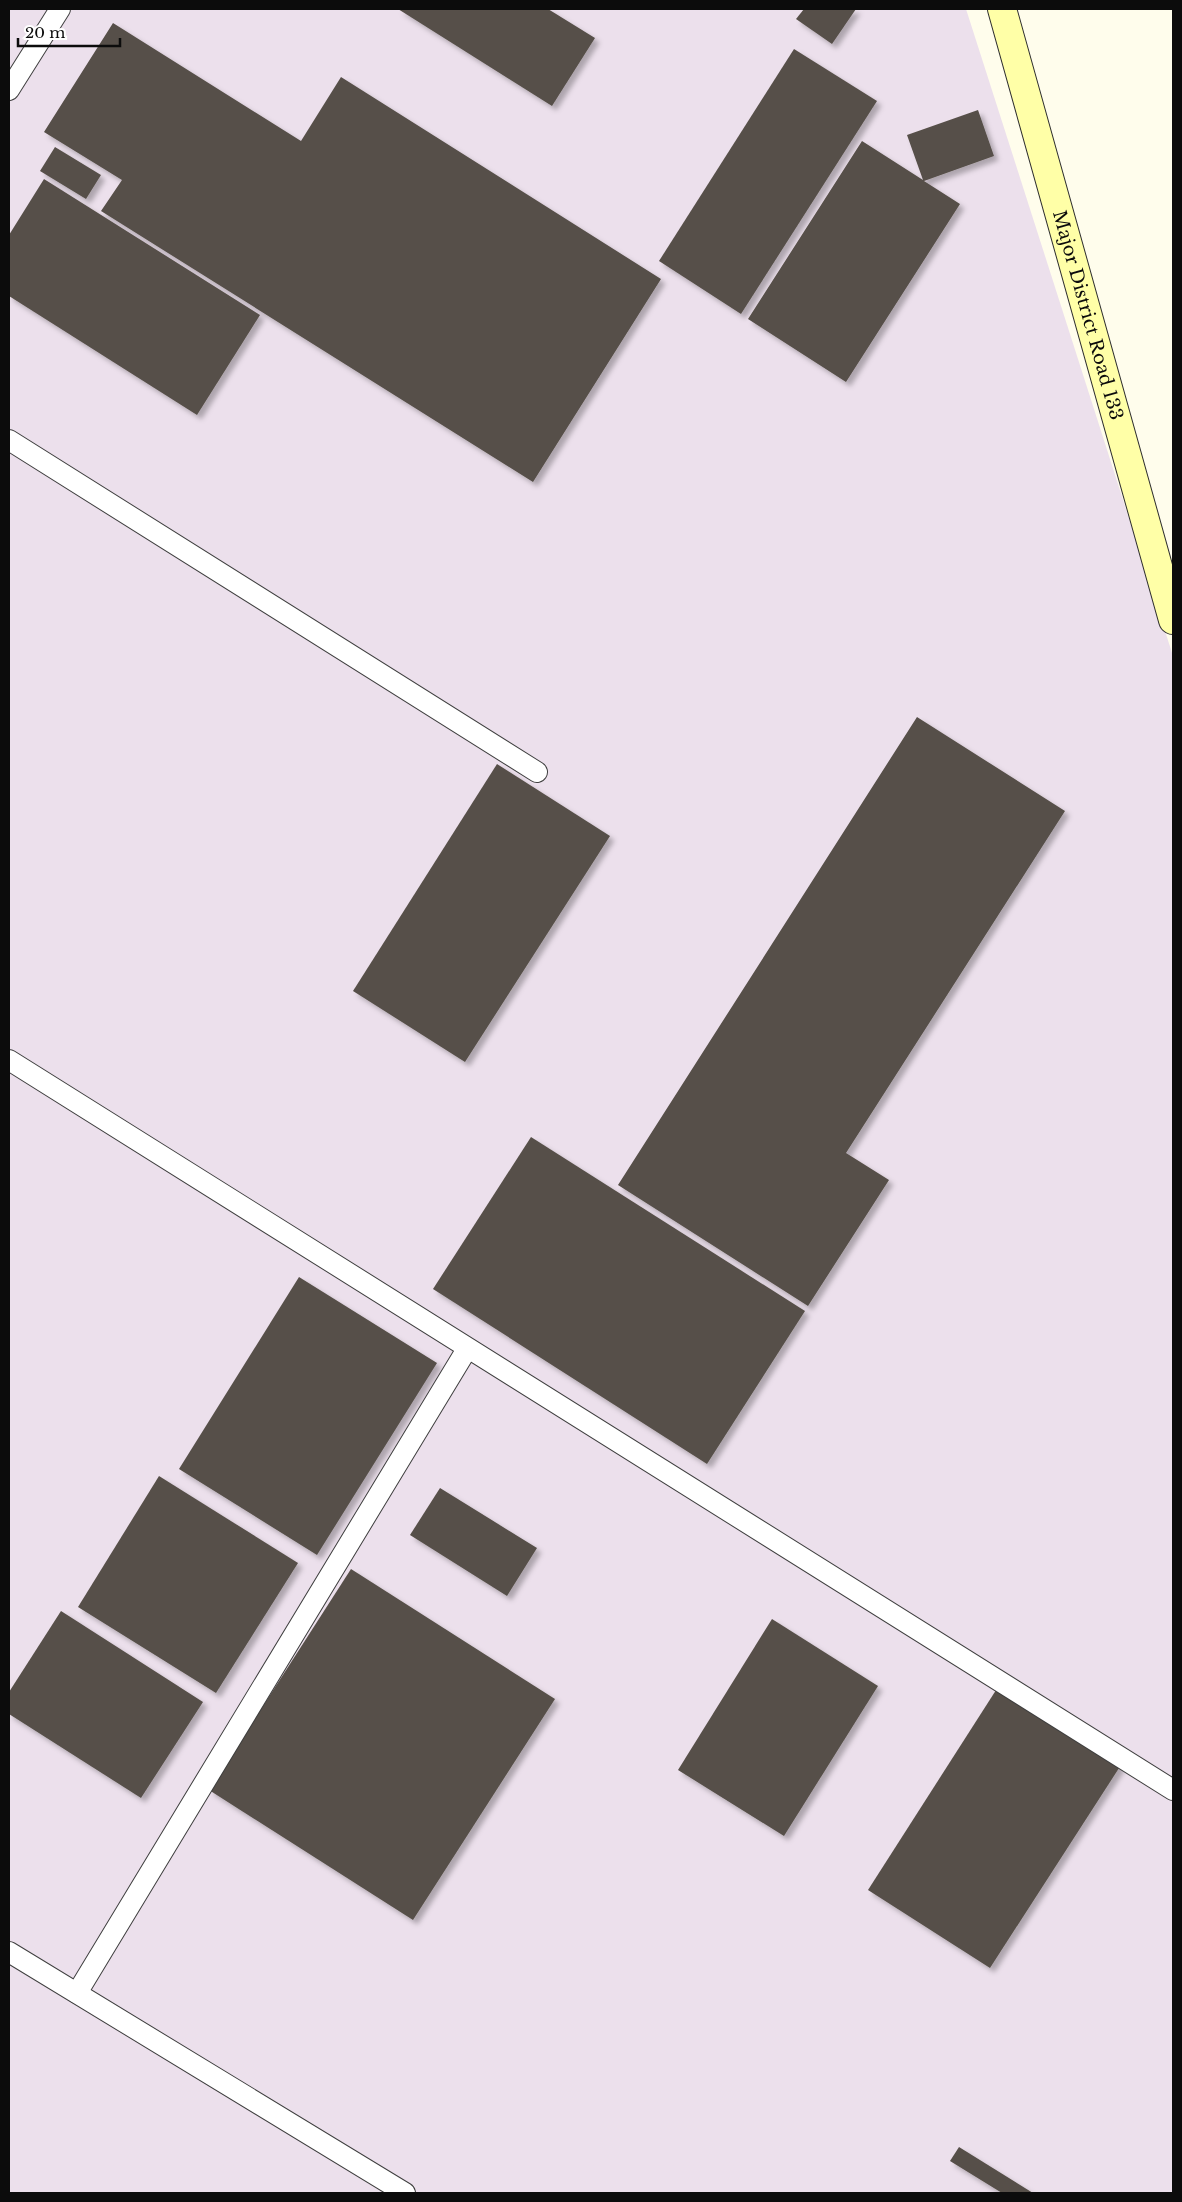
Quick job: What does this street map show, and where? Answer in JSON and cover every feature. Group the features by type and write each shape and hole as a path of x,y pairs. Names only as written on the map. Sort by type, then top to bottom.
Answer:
{"main road":[{"name":"Major District Road 133","path":"1002,9 1173,620"}],"lane":[{"path":"9,90 60,9"},
{"path":"9,440 537,772"},
{"path":"9,1060 1173,1790"},
{"path":"77,1994 467,1349"},
{"path":"9,1952 405,2193"}],"shaded area":[{"path":"9,9 966,9 1173,656 1173,2193 9,2193"}],"building":[{"path":"398,9 548,9 595,38 552,106"},
{"path":"804,9 856,9 832,44 796,19"},
{"path":"113,23 301,141 341,77 661,279 533,482 101,211 122,180 44,132"},
{"path":"794,49 877,101 741,314 659,261"},
{"path":"978,110 994,156 924,181 960,204 846,382 748,319 862,141 923,180 907,135"},
{"path":"55,147 101,175 86,199 40,171"},
{"path":"44,179 260,315 197,415 9,296 9,235"},
{"path":"917,717 1065,811 846,1153 889,1180 808,1306 618,1185"},
{"path":"497,764 610,836 465,1062 353,991"},
{"path":"531,1137 805,1311 707,1464 433,1289"},
{"path":"299,1277 437,1363 317,1555 179,1469"},
{"path":"159,1476 298,1563 216,1693 78,1607"},
{"path":"440,1488 537,1548 507,1596 410,1535"},
{"path":"351,1569 555,1699 413,1920 209,1790"},
{"path":"61,1611 203,1702 141,1798 9,1714 9,1692"},
{"path":"772,1619 878,1686 784,1836 678,1770"},
{"path":"998,1687 1121,1765 990,1968 868,1890"},
{"path":"959,2147 1033,2193 1002,2193 950,2161"}]}
